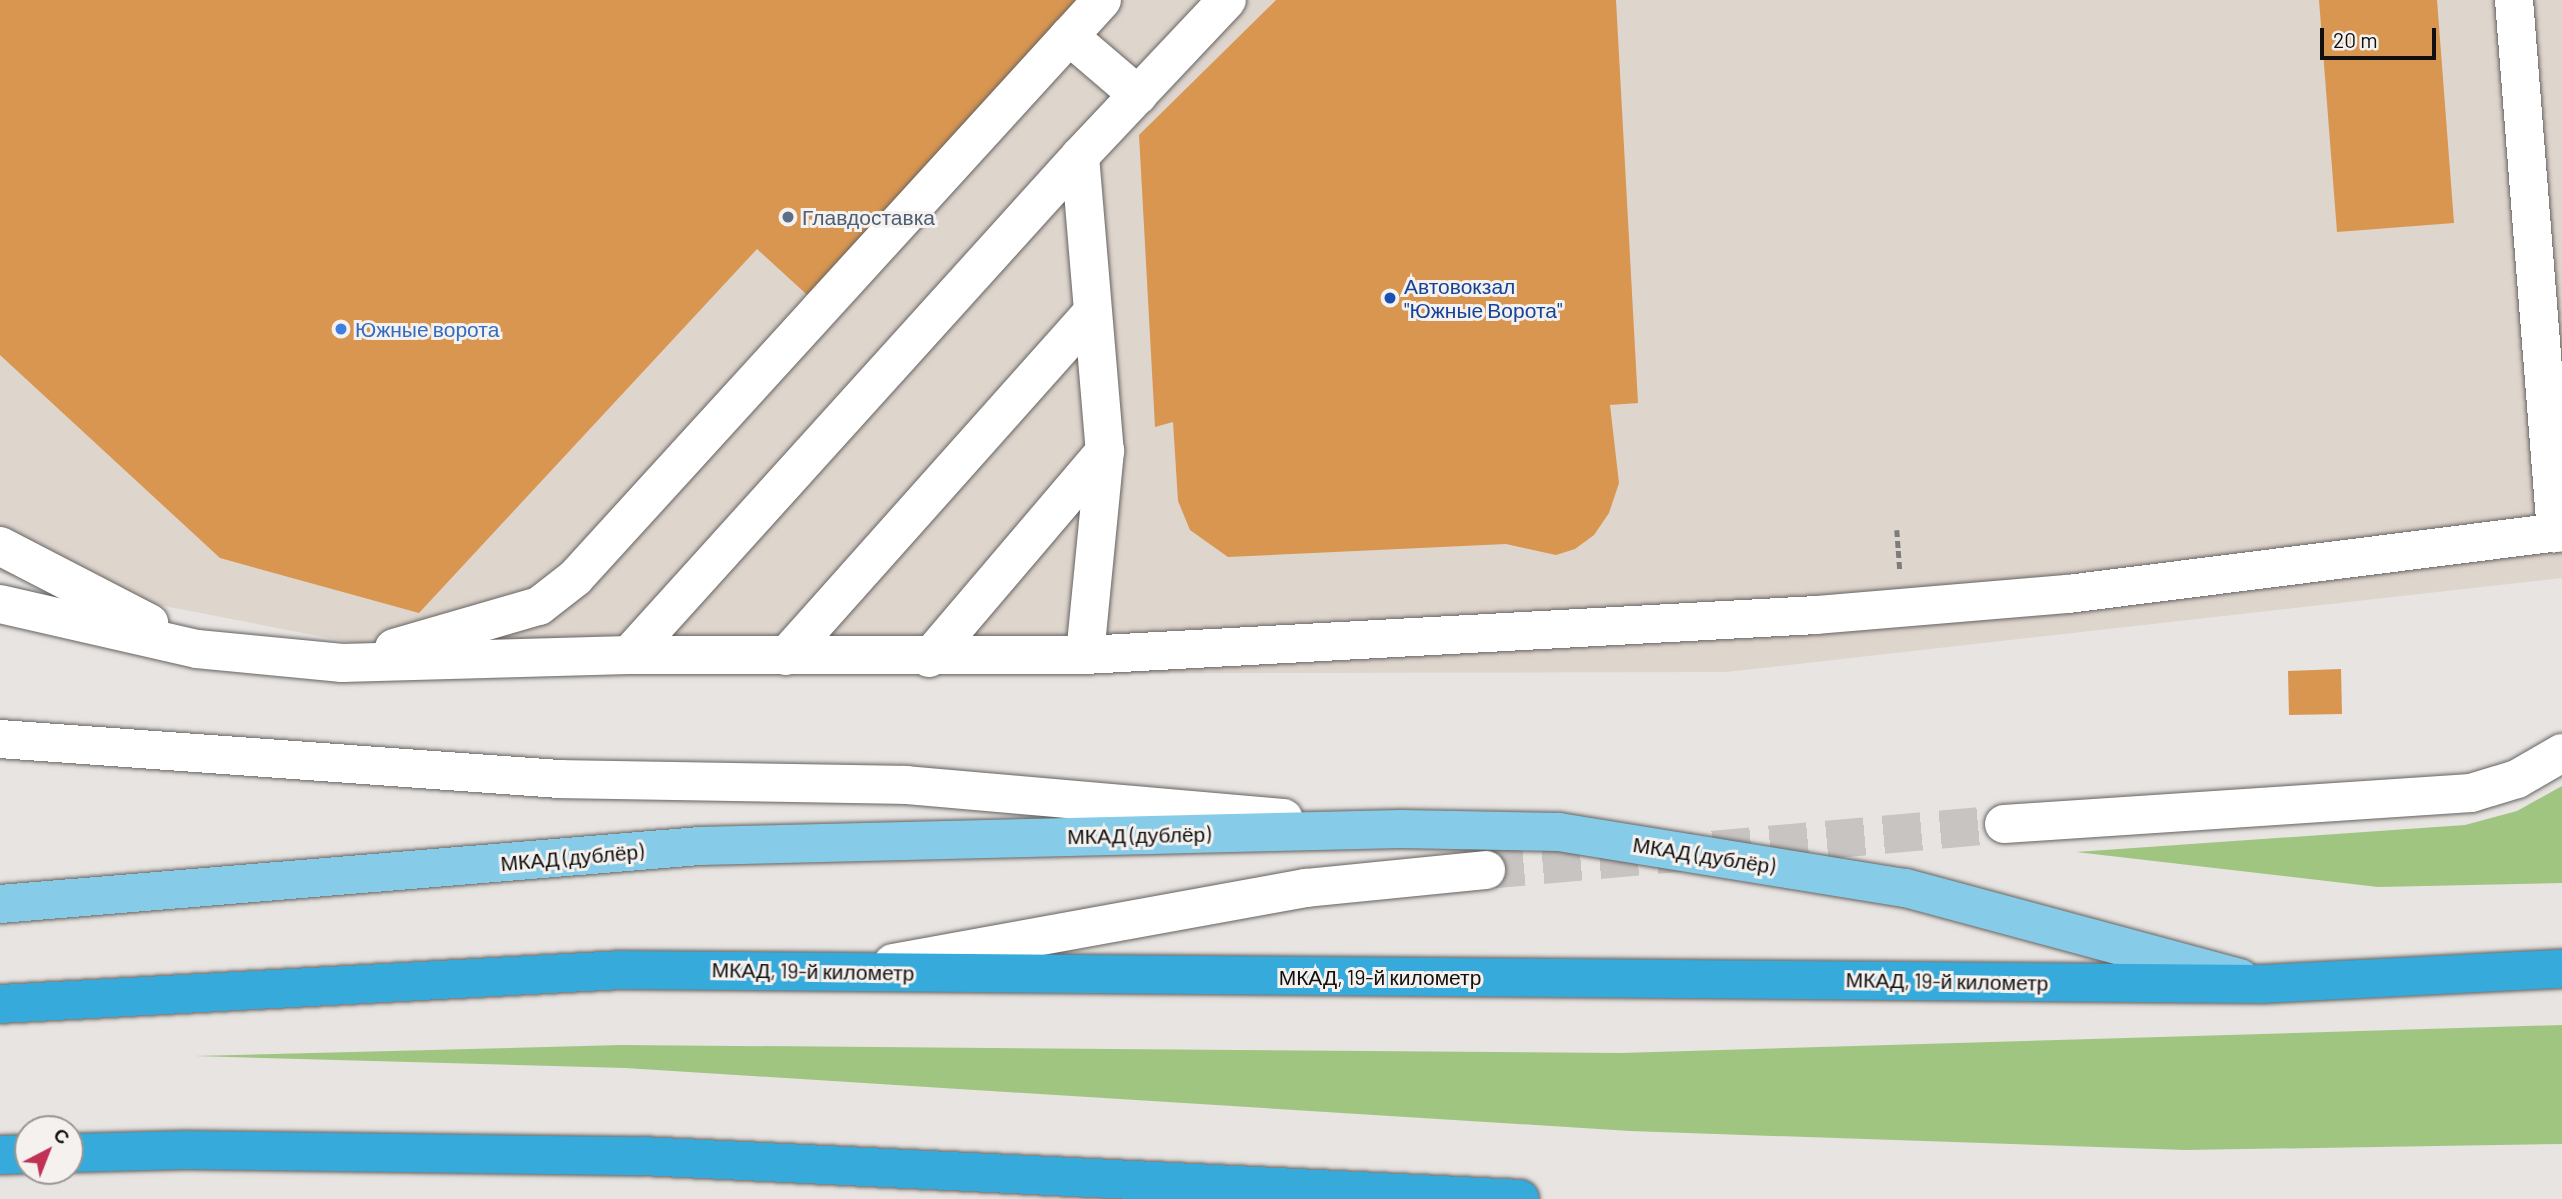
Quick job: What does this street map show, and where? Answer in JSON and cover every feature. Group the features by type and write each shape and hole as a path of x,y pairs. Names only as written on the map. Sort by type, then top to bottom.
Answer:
{"highway":[{"name":"МКАД, 19-й километр","path":"0,1004 622,970 2262,984 2562,969"},
{"path":"84,1153 186,1150 642,1156 1520,1199"}],"main road":[{"name":"МКАД (дублёр)","path":"0,904 700,846 1401,829 1559,832 1906,888 2262,984"},
{"path":"1200,1199 1336,1188"}],"street":[{"path":"342,663 539,606 575,578 1102,0"},
{"path":"629,655 1080,156 1227,0"},
{"path":"0,604 197,649 342,663 629,655 929,658 1085,655 1816,615 2006,599 2559,533 2514,0"},
{"path":"1069,36 1138,95"},
{"path":"1080,156 1105,451 1085,655"},
{"path":"786,656 1092,312"},
{"path":"929,658 1105,451"},
{"path":"0,546 197,649"},
{"path":"0,739 559,779 906,785 1401,829"},
{"path":"2004,824 2471,793 2517,779 2562,753"},
{"path":"844,972 1306,888 1486,870"}],"path":[{"path":"1897,530 1900,573"}],"shaded area":[{"path":"0,0 2562,0 2562,578 1726,672 888,674 462,664 0,573"}],"green space":[{"path":"2562,786 2562,883 2378,887 2076,852 2465,825 2517,811"},
{"path":"2562,1025 2562,1144 2185,1150 1630,1131 625,1068 195,1056 622,1045 1621,1053"}],"building":[{"name":"Южные ворота","path":"0,0 1088,0 816,303 757,249 419,613 220,558 0,355"},
{"name":"Автовокзал \"Южные Ворота\"","path":"1276,0 1616,0 1638,403 1610,405 1619,483 1609,513 1594,535 1575,549 1556,555 1506,544 1228,557 1190,530 1178,501 1173,422 1155,427 1139,135"},
{"path":"2319,0 2437,0 2454,223 2337,232"},
{"path":"2341,669 2342,714 2289,715 2288,671"}],"tunnel":[{"path":"1486,870 2004,824"}],"place":[{"name":"Главдоставка","path":"788,217"},
{"name":"Автовокзал \"Южные Ворота\"","path":"1390,298"},
{"name":"Южные ворота","path":"341,329"}]}
